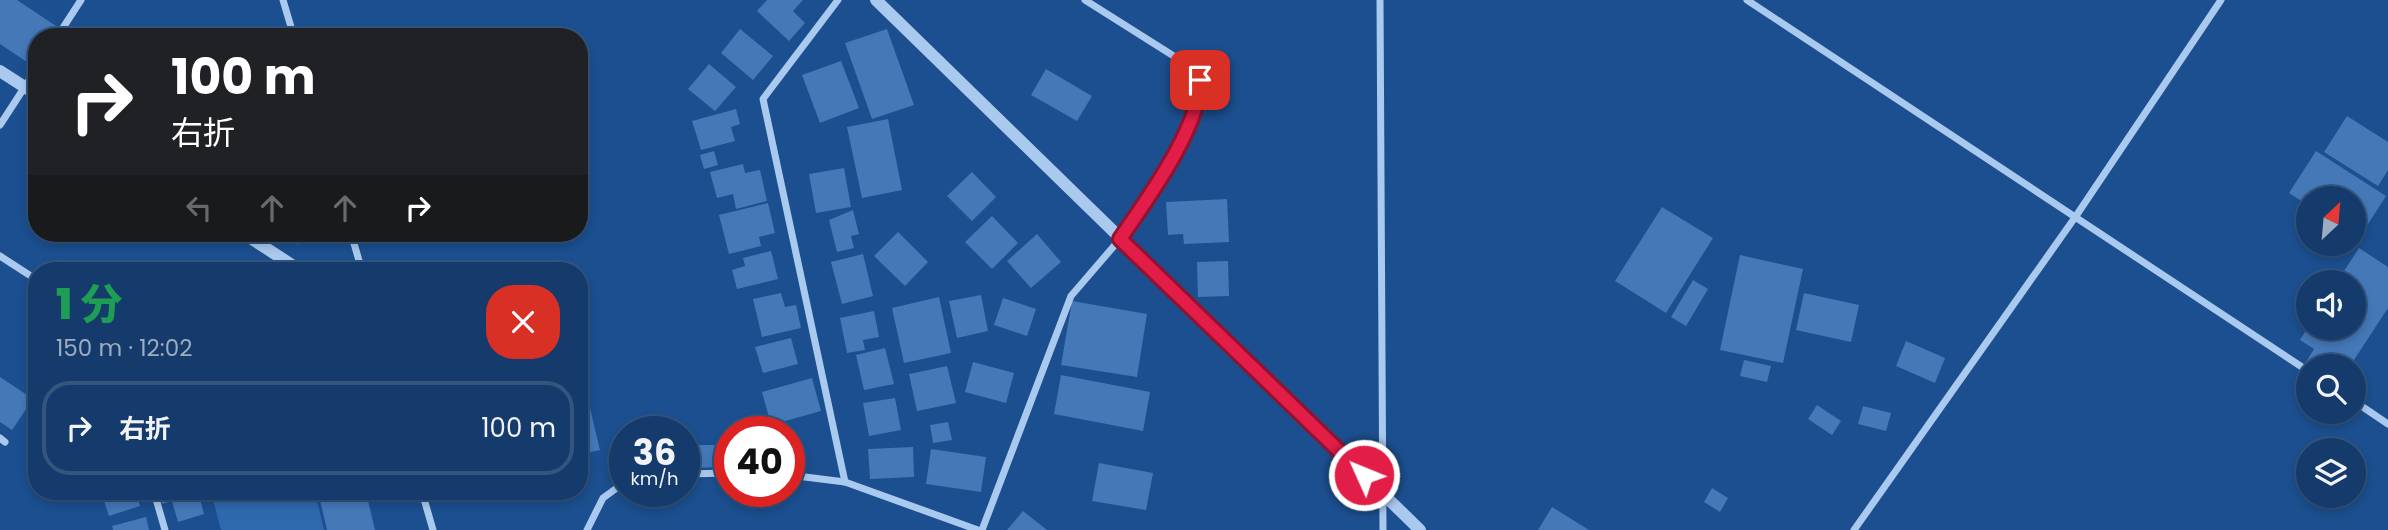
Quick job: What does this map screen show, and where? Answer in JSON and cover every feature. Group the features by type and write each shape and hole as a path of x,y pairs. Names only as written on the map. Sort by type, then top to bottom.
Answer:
{"street":[{"path":"63,28 81,0"},
{"path":"284,0 292,28"},
{"path":"838,0 763,99 845,482"},
{"path":"876,0 1420,530"},
{"path":"805,477 845,482 980,530 1072,296 1120,239 1158,183 1200,101 1200,80 1180,60 1084,0"},
{"path":"1380,0 1383,530"},
{"path":"1746,0 2296,363"},
{"path":"1854,530 2076,216 2221,0"},
{"path":"0,71 28,89"},
{"path":"0,125 28,82"},
{"path":"257,242 287,262"},
{"path":"354,242 359,262"},
{"path":"0,256 28,274"},
{"path":"2366,409 2388,424"},
{"path":"587,530 603,498 609,494"},
{"path":"156,500 165,530"},
{"path":"424,500 433,530"}],"shaded area":[{"path":"213,500 317,500 324,530 221,530"}],"building":[{"path":"0,0 17,0 56,26 28,28 28,63 0,44"},
{"path":"767,0 803,0 793,11 805,23 789,41 757,11"},
{"path":"740,29 773,56 753,80 721,53"},
{"path":"887,29 914,105 872,119 845,43"},
{"path":"841,61 859,108 820,123 802,75"},
{"path":"709,64 736,87 715,111 688,89"},
{"path":"1046,69 1092,96 1077,121 1031,95"},
{"path":"736,109 740,124 731,127 735,141 701,150 692,121"},
{"path":"2347,116 2388,142 2388,170 2378,186 2324,152"},
{"path":"888,119 902,190 862,198 847,127"},
{"path":"714,151 718,165 704,169 700,155"},
{"path":"2316,151 2386,196 2366,227 2366,186 2296,186 2296,197 2289,193"},
{"path":"743,164 745,173 760,170 767,201 736,209 733,194 717,198 710,172"},
{"path":"844,168 851,207 816,213 809,174"},
{"path":"972,172 996,197 972,221 947,196"},
{"path":"1227,199 1229,242 1184,244 1183,234 1168,235 1166,202"},
{"path":"768,203 775,233 759,237 761,246 729,254 719,215"},
{"path":"1662,207 1713,238 1666,313 1615,281"},
{"path":"853,210 859,234 851,236 854,248 837,252 829,220"},
{"path":"992,216 1018,243 992,269 965,242"},
{"path":"898,232 928,262 905,286 874,256"},
{"path":"1037,234 1061,262 1031,288 1007,261"},
{"path":"771,251 778,279 737,289 732,270 745,266 743,258"},
{"path":"2366,253 2388,267 2388,308 2358,354 2311,354 2314,349 2300,340 2366,340 2366,270 2345,270 2354,256 2366,256"},
{"path":"863,254 873,296 842,304 831,262"},
{"path":"1740,255 1803,269 1783,363 1720,350"},
{"path":"1228,261 1229,296 1198,297 1197,262"},
{"path":"1693,280 1708,289 1686,326 1671,317"},
{"path":"781,293 785,307 796,305 801,328 762,337 753,299"},
{"path":"1804,293 1859,305 1851,342 1796,330"},
{"path":"981,295 988,331 957,338 949,301"},
{"path":"939,297 951,353 904,363 892,308"},
{"path":"1003,298 1036,309 1027,336 994,325"},
{"path":"1072,301 1147,314 1137,377 1061,365"},
{"path":"874,311 879,337 863,340 865,350 847,353 840,318"},
{"path":"791,338 798,364 763,373 755,347"},
{"path":"1906,341 1945,358 1935,383 1896,366"},
{"path":"885,348 894,384 864,390 856,355"},
{"path":"1744,360 1771,366 1767,382 1740,376"},
{"path":"973,362 1014,373 1006,403 965,392"},
{"path":"947,366 956,403 917,411 909,374"},
{"path":"1061,375 1150,392 1143,431 1054,414"},
{"path":"0,377 28,396 28,406 12,430 0,422"},
{"path":"812,378 821,411 803,416 769,416 762,392"},
{"path":"895,398 901,430 869,436 863,403"},
{"path":"588,400 600,450 588,452"},
{"path":"1817,405 1841,421 1832,435 1808,419"},
{"path":"1863,406 1891,413 1886,431 1858,424"},
{"path":"948,422 952,440 933,443 930,425"},
{"path":"700,445 714,445 714,467 700,468"},
{"path":"913,447 914,477 870,479 868,449"},
{"path":"931,449 986,457 981,492 926,484"},
{"path":"1099,463 1153,473 1146,510 1092,501"},
{"path":"1712,488 1728,498 1720,512 1704,502"},
{"path":"104,500 138,500 140,506 109,516"},
{"path":"161,500 200,500 204,514 178,522 172,501 162,504"},
{"path":"320,500 368,500 375,530 327,530"},
{"path":"1552,507 1589,530 1538,530"},
{"path":"1023,511 1047,530 1007,530"},
{"path":"146,517 149,530 113,530 112,526"}],"route":[{"path":"1200,80 1200,101 1190,121 1158,183 1120,239 1364,475"}]}
